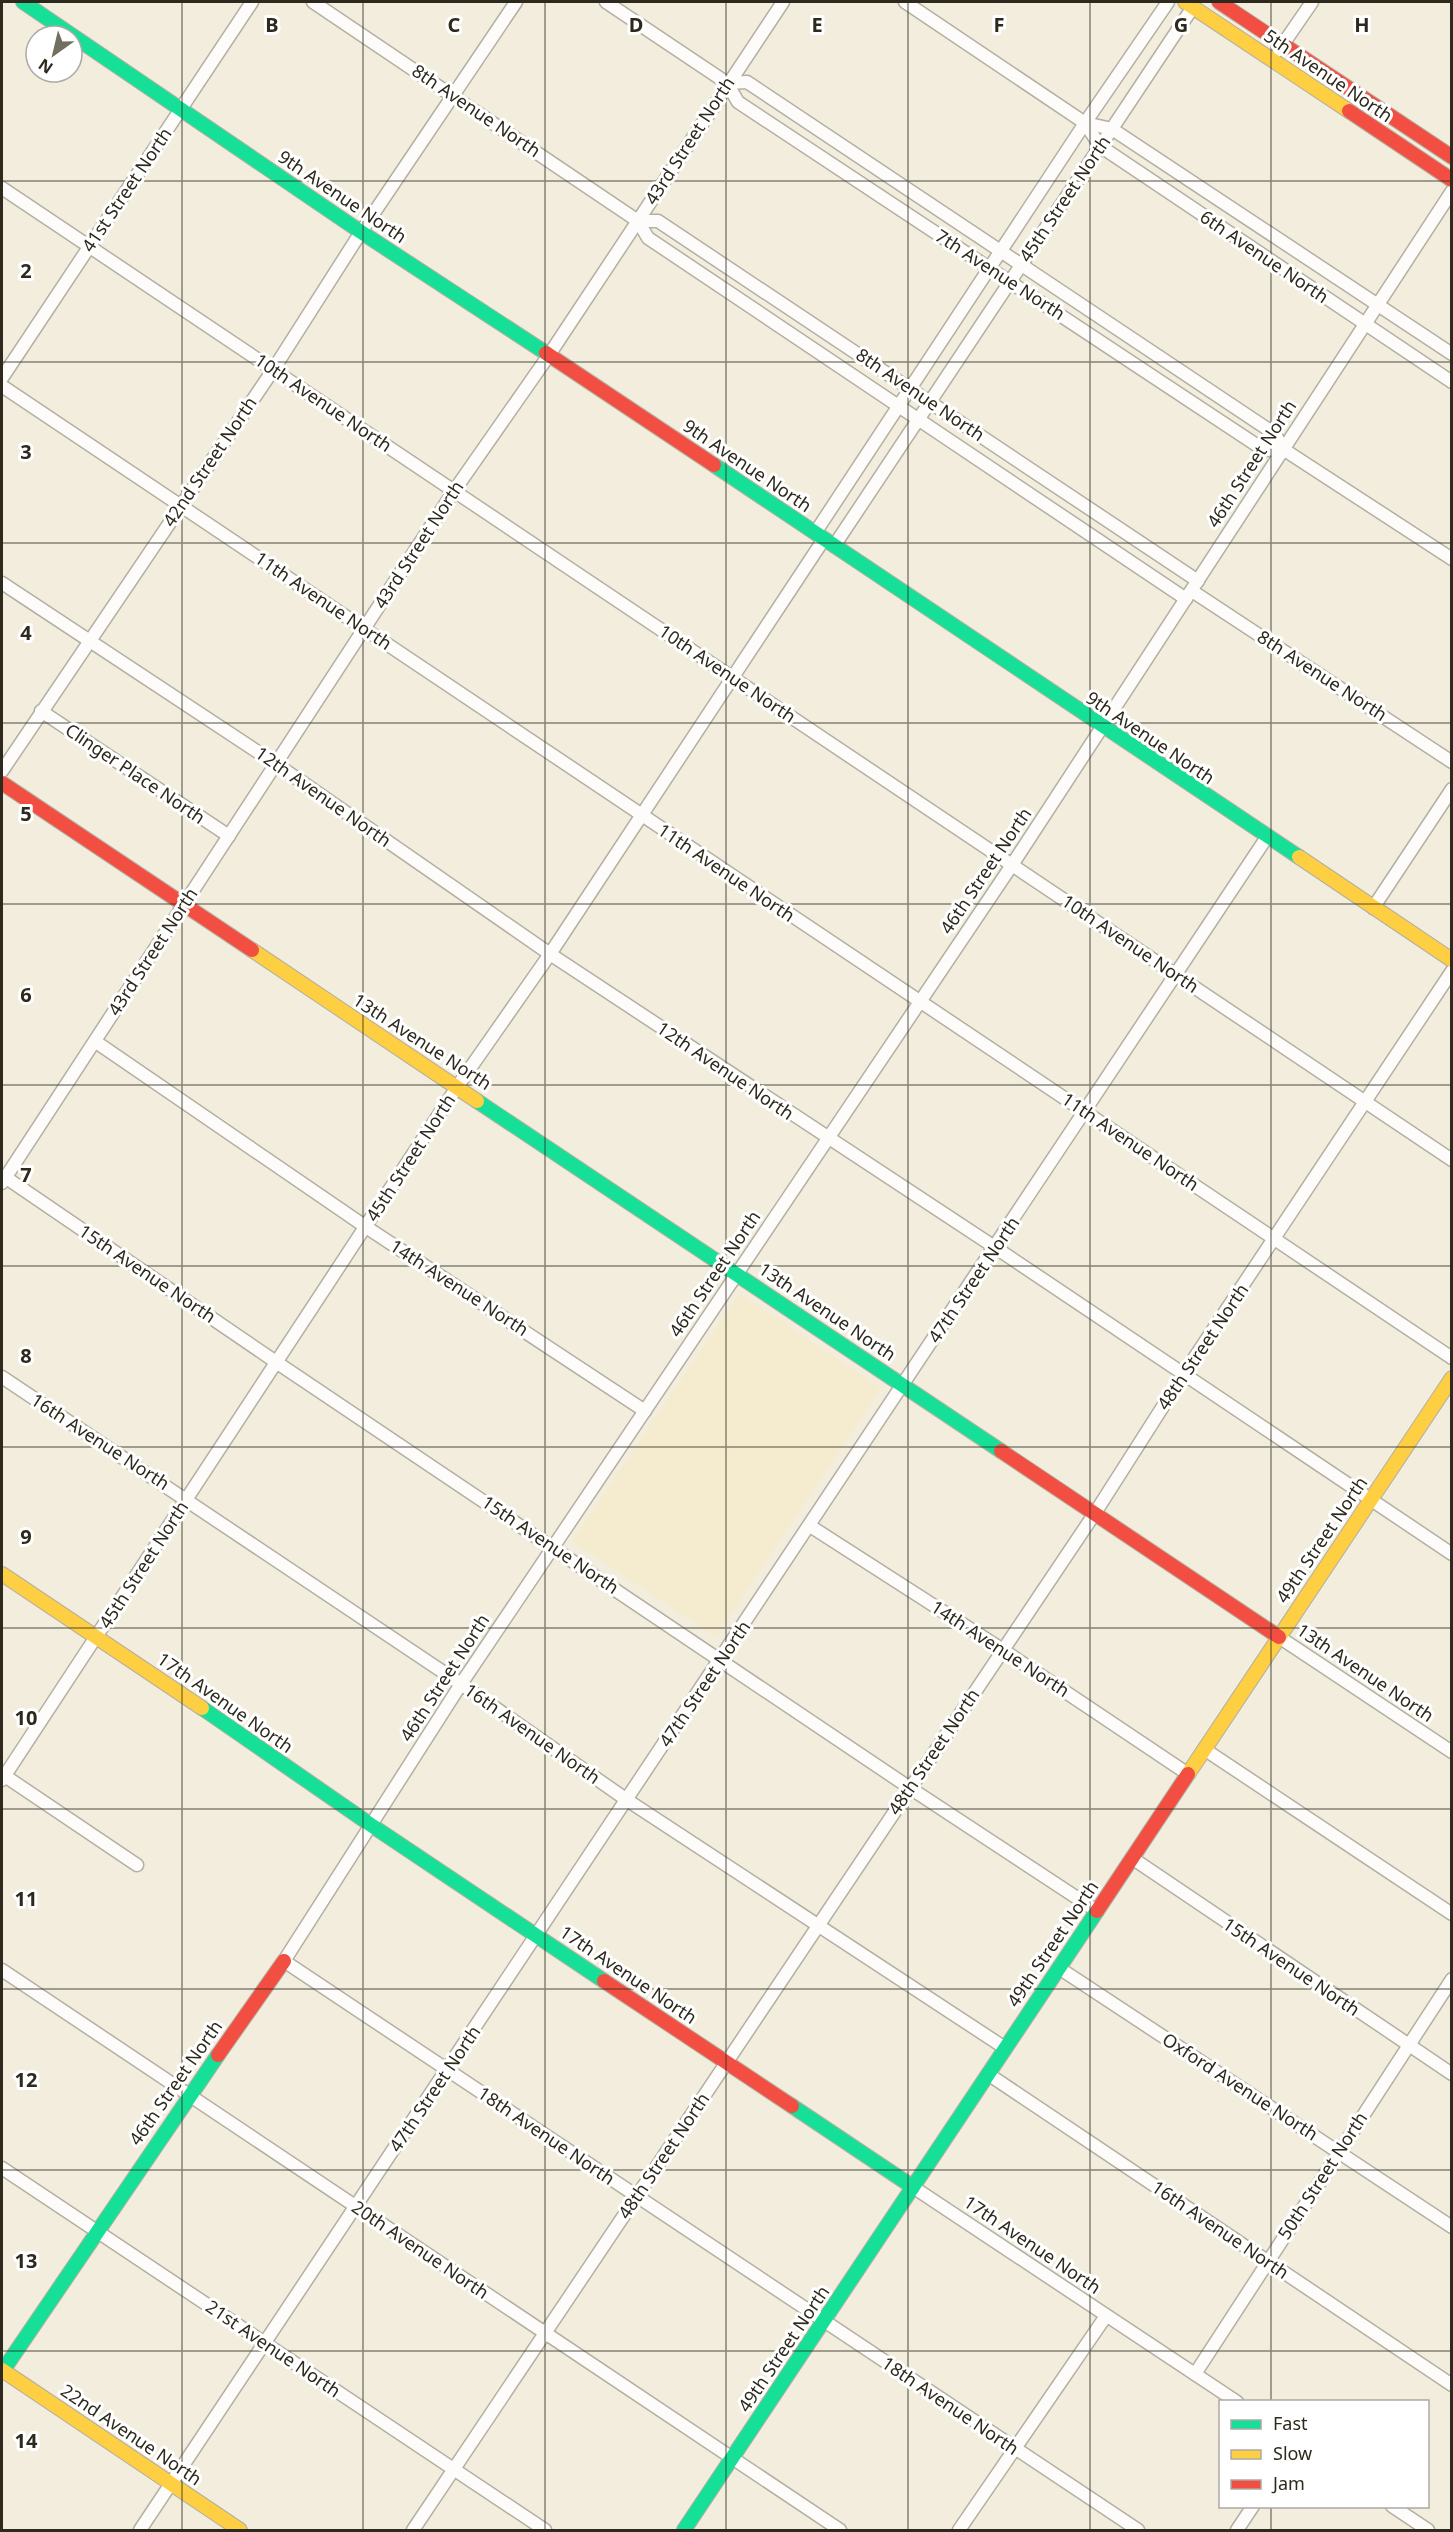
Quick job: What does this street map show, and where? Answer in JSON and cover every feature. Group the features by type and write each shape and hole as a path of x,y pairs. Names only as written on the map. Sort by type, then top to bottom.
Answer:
{"street":[{"name":"9th Avenue North","path":"23,2 361,232 825,539 1101,727 1452,960"},
{"name":"41st Street North","path":"2,378 252,2"},
{"name":"8th Avenue North","path":"313,2 638,221 648,238 917,420 1192,590 1452,762"},
{"name":"42nd Street North","path":"2,771 273,370 361,232 516,2"},
{"name":"7th Avenue North","path":"606,2 727,83 738,102 989,269 1264,450 1283,449"},
{"name":"43rd Street North","path":"3,1180 96,1042 182,905 454,491 549,355 727,83 783,2"},
{"name":"6th Avenue North","path":"905,2 1085,123 1112,129 1452,354"},
{"name":"45th Street North","path":"825,539 910,388 1168,2"},
{"name":"5th Avenue North","path":"1219,2 1452,157"},
{"path":"1272,61 1312,2"},
{"name":"45th Street North","path":"3,1776 98,1636 457,1087 550,954 825,539 917,420 1112,129 1190,3"},
{"name":"5th Avenue North","path":"1190,3 1272,61 1452,180"},
{"name":"7th Avenue North","path":"727,83 747,82 1275,434 1283,449 1451,557"},
{"name":"6th Avenue North","path":"1085,123 1100,146 1452,382"},
{"name":"10th Avenue North","path":"2,188 1452,1160"},
{"name":"46th Street North","path":"2,2371 96,2231 284,1961 461,1684 1012,865 1363,324 1452,191"},
{"name":"8th Avenue North","path":"638,221 658,221 910,388 1192,590"},
{"name":"11th Avenue North","path":"2,386 1452,1358"},
{"name":"12th Avenue North","path":"2,584 276,764 550,954 996,1248 1452,1554"},
{"name":"Clinger Place North","path":"41,711 229,836"},
{"name":"13th Avenue North","path":"2,783 1452,1752"},
{"path":"1373,908 1452,789"},
{"name":"47th Street North","path":"140,2530 996,1248 1267,837"},
{"name":"48th Street North","path":"413,2530 1095,1513 1183,1375 1452,971"},
{"name":"14th Avenue North","path":"96,1042 366,1227 645,1411"},
{"name":"15th Avenue North","path":"3,1180 1097,1911"},
{"name":"16th Avenue North","path":"2,1377 461,1684 627,1800 1005,2048"},
{"name":"49th Street North","path":"684,2530 1452,1378"},
{"name":"14th Avenue North","path":"810,1527 1003,1650 1188,1774"},
{"name":"17th Avenue North","path":"2,1574 98,1636 371,1826 1234,2400"},
{"path":"1204,1749 1452,1914"},
{"path":"3,1776 137,1866"},
{"name":"15th Avenue North","path":"1132,1858 1452,2074"},
{"name":"18th Avenue North","path":"284,1961 1138,2530"},
{"name":"Oxford Avenue North","path":"1059,1968 1452,2227"},
{"name":"20th Avenue North","path":"2,1970 840,2530"},
{"name":"50th Street North","path":"1195,2374 1452,1979"},
{"name":"16th Avenue North","path":"988,2074 1452,2385"},
{"name":"21st Avenue North","path":"2,2168 544,2530"},
{"path":"959,2530 1106,2316"},
{"name":"22nd Avenue North","path":"2,2371 173,2483 240,2530"},
{"path":"1237,2530 1252,2508"},
{"path":"1395,2508 1428,2530"}],"shaded area":[{"path":"740,1293 881,1388 716,1637 572,1541"}],"traffic: fast":[{"path":"23,2 361,232 546,353"},
{"path":"714,465 1299,857"},
{"path":"477,1101 1001,1451"},
{"path":"202,1708 371,1825 604,1981"},
{"path":"684,2530 1097,1911"},
{"path":"2,2372 218,2055"},
{"path":"792,2106 913,2187"}],"traffic: slow":[{"path":"1185,2 1349,111"},
{"path":"1299,857 1452,960"},
{"path":"252,950 477,1101"},
{"path":"1188,1774 1452,1378"},
{"path":"2,1574 202,1708"},
{"path":"2,2370 240,2530"}],"traffic: jam":[{"path":"1219,2 1452,157"},
{"path":"1349,111 1452,180"},
{"path":"546,353 714,465"},
{"path":"2,783 252,950"},
{"path":"1001,1451 1279,1637"},
{"path":"1097,1911 1188,1774"},
{"path":"218,2055 284,1961"},
{"path":"604,1981 792,2106"}]}
